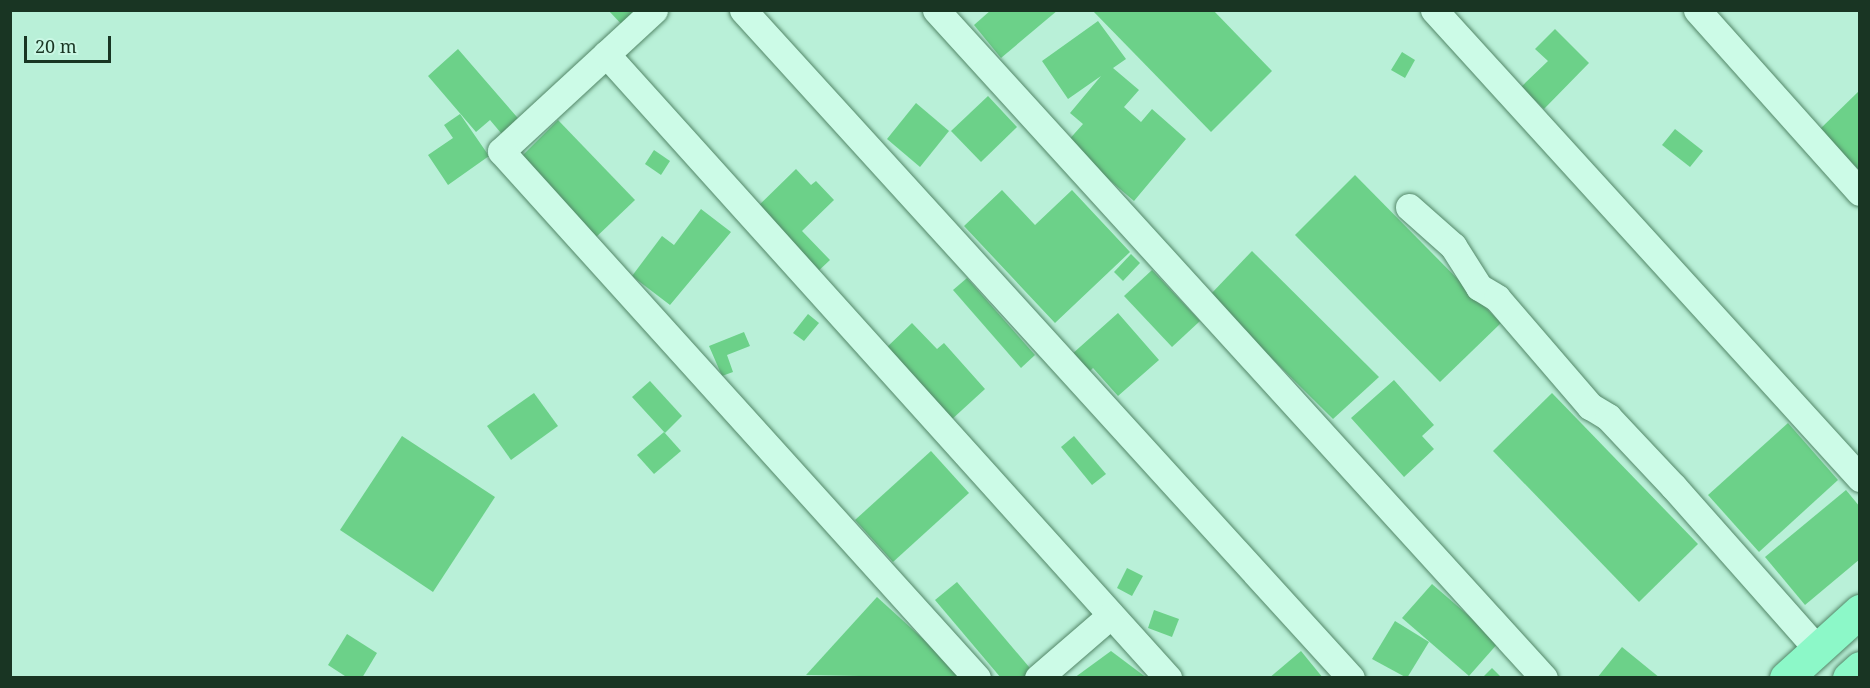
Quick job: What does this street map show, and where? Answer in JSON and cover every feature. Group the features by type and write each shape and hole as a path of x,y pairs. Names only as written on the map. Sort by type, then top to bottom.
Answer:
{"main road":[{"path":"1786,678 1860,611"},
{"path":"1849,678 1860,668"}],"street":[{"path":"654,10 501,151 977,678"},
{"path":"743,10 1351,678"},
{"path":"936,10 1544,678"},
{"path":"1434,10 1860,477"},
{"path":"1698,10 1860,192"},
{"path":"606,54 1168,678"},
{"path":"1410,207 1453,246 1479,287 1497,298 1590,406 1608,417 1817,649"},
{"path":"1038,678 1111,615"}],"building":[{"path":"608,10 645,10 626,29"},
{"path":"991,10 1058,10 1001,58 974,25"},
{"path":"1092,10 1213,10 1272,71 1211,132"},
{"path":"1098,21 1126,59 1113,68 1139,90 1124,107 1141,122 1152,109 1186,139 1134,201 1066,143 1083,124 1070,113 1101,76 1068,99 1042,61"},
{"path":"1555,29 1589,63 1544,109 1521,87 1548,61 1535,49"},
{"path":"458,49 523,124 506,139 490,120 476,132 428,76"},
{"path":"1402,52 1415,60 1405,78 1391,70"},
{"path":"1860,90 1860,171 1819,130"},
{"path":"988,96 1017,127 981,162 951,131"},
{"path":"916,103 949,131 920,167 887,139"},
{"path":"460,114 489,156 448,185 428,155 453,138 444,125"},
{"path":"558,120 635,200 592,241 516,162"},
{"path":"1675,129 1703,151 1690,167 1662,145"},
{"path":"654,150 670,161 661,175 645,164"},
{"path":"796,169 811,185 816,181 834,200 802,231 830,260 814,275 753,211"},
{"path":"1355,175 1501,323 1440,382 1295,235"},
{"path":"1002,190 1035,225 1072,190 1130,252 1055,323 964,226"},
{"path":"701,209 731,232 670,305 632,276 662,236 674,245"},
{"path":"1252,251 1379,377 1333,419 1209,296"},
{"path":"1131,254 1140,263 1123,281 1114,272"},
{"path":"1152,270 1200,321 1172,347 1124,296"},
{"path":"967,278 1035,355 1021,368 953,290"},
{"path":"1118,313 1159,360 1118,396 1093,368 1088,373 1071,355"},
{"path":"808,314 819,323 804,341 793,333"},
{"path":"912,323 937,349 944,343 985,389 950,421 885,349"},
{"path":"744,332 750,346 727,355 733,372 722,376 709,346"},
{"path":"1394,380 1434,425 1422,436 1434,449 1404,477 1351,418"},
{"path":"650,381 682,416 665,433 632,397"},
{"path":"534,393 558,426 511,460 487,426"},
{"path":"1552,393 1698,544 1639,602 1493,451"},
{"path":"1788,423 1838,480 1759,552 1708,495"},
{"path":"664,432 681,451 654,474 637,455"},
{"path":"402,436 495,497 433,592 340,530"},
{"path":"1074,436 1106,474 1092,485 1061,447"},
{"path":"931,451 969,493 893,562 855,520"},
{"path":"1846,490 1860,507 1860,559 1805,605 1765,557"},
{"path":"1127,568 1143,576 1132,596 1117,588"},
{"path":"957,582 1035,674 1031,678 1001,678 935,600"},
{"path":"1432,584 1499,642 1469,676 1402,618"},
{"path":"877,597 966,678 806,675"},
{"path":"1154,610 1179,619 1172,637 1148,628"},
{"path":"1395,621 1429,642 1407,678 1372,659"},
{"path":"347,634 377,653 362,678 348,678 328,665"},
{"path":"1622,647 1660,678 1597,678"},
{"path":"1111,651 1147,678 1074,678"},
{"path":"1301,651 1323,678 1269,678"},
{"path":"1492,668 1502,678 1482,678"}]}
